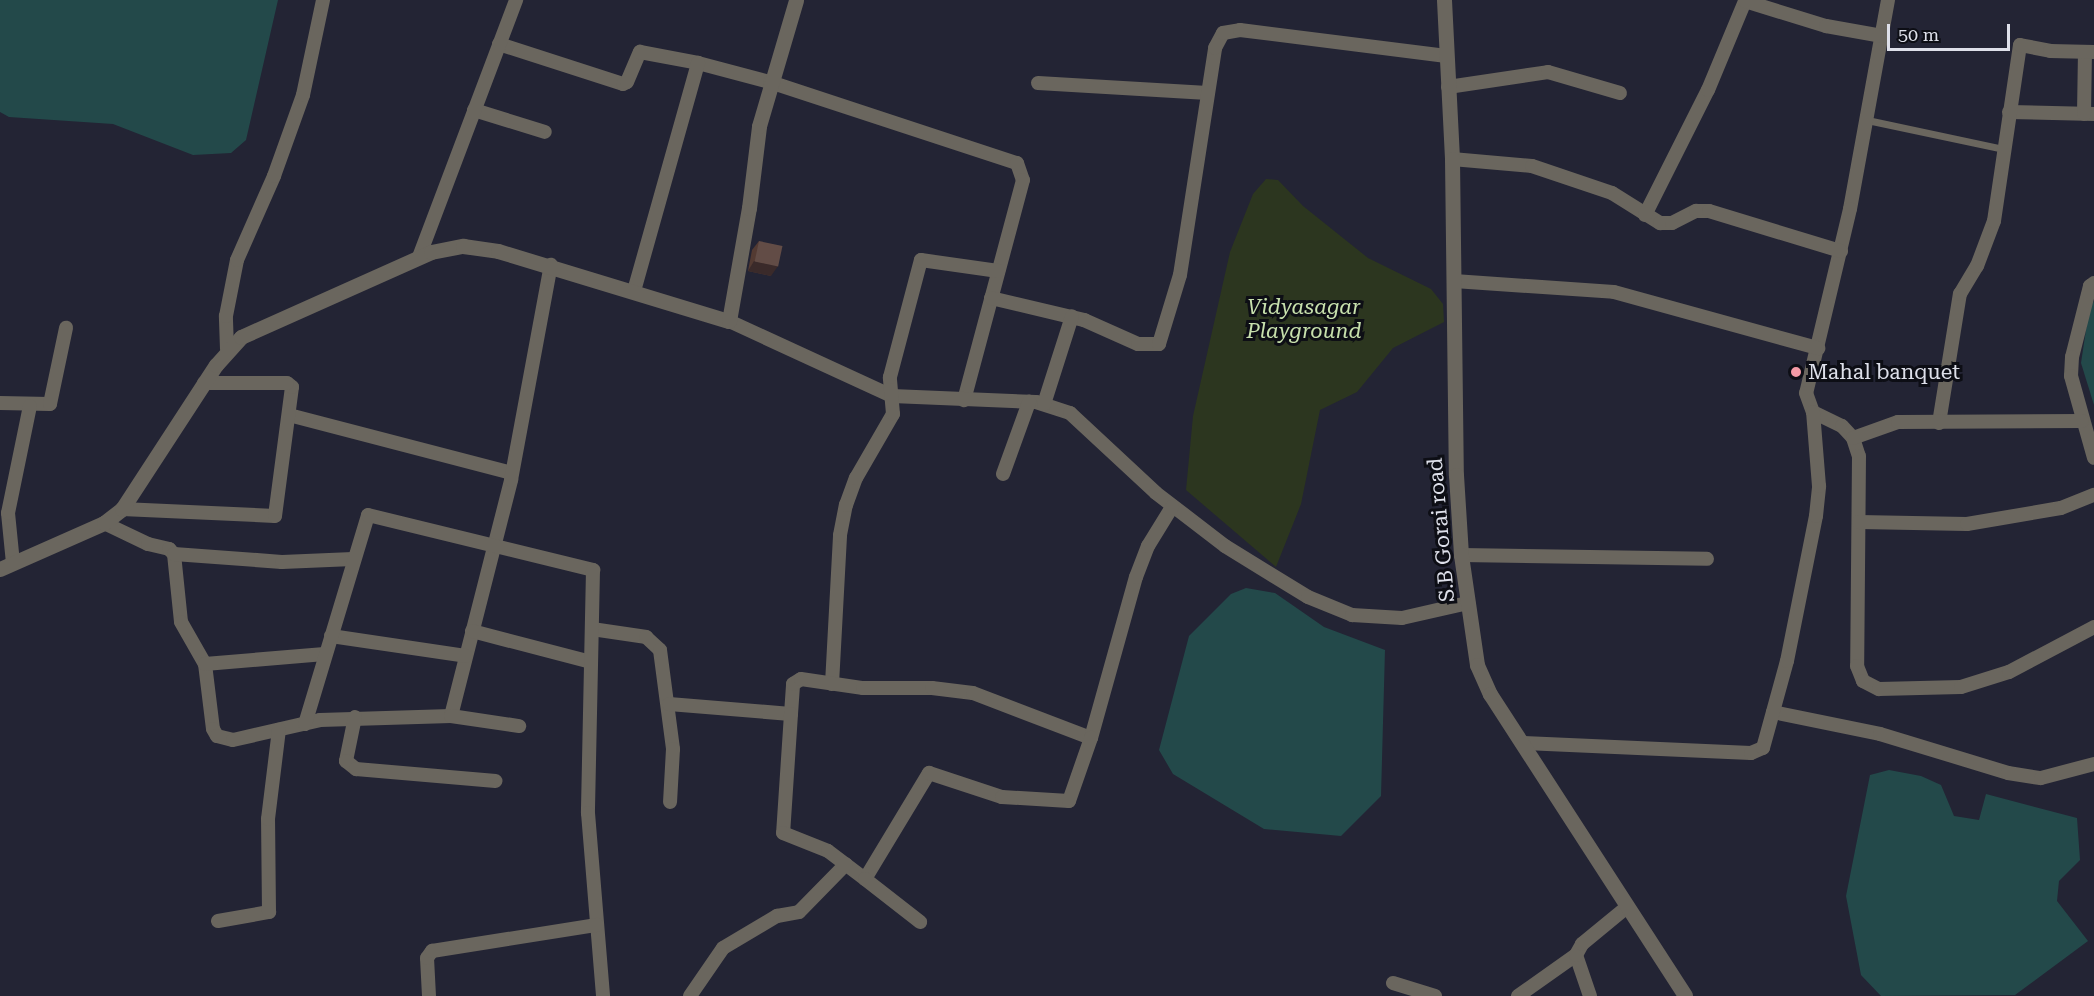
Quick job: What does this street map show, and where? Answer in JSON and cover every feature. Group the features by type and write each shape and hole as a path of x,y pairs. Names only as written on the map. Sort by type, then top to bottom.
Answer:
{"street":[{"path":"227,349 226,316 237,261 274,176 303,95 323,0"},
{"path":"418,257 516,0"},
{"path":"729,321 749,208 759,126 770,82 796,0"},
{"name":"S.B Gorai road","path":"1444,0 1452,159 1461,555 1477,665 1522,743 1684,996"},
{"path":"1645,215 1708,90 1744,0 1826,26 1881,36"},
{"path":"1522,743 1751,753 1763,748 1816,516 1819,486 1813,412 1806,393 1868,120 1888,0"},
{"path":"991,298 1072,316 1138,344 1153,346 1164,337 1180,275 1217,39 1230,30 1446,56"},
{"path":"499,44 622,84 627,82 640,52 698,63 770,82 1020,166 1023,180 964,400"},
{"path":"1939,423 1960,294 1977,266 1994,221 2003,149 2009,112 2020,45 2090,52 2089,114 2009,112"},
{"path":"634,291 698,63"},
{"path":"1448,87 1548,72 1620,93"},
{"path":"1038,83 1208,93"},
{"path":"474,111 545,132"},
{"path":"1452,159 1532,166 1612,193 1645,215 1672,223 1696,211 1709,211 1840,251"},
{"path":"30,406 8,513 7,566 104,523 122,509 227,349 259,327 418,257 463,246 551,265 729,321 892,396 1029,402 1044,404 1070,413 1172,507 1263,570 1308,597 1352,615 1402,618 1468,603"},
{"path":"832,684 840,535 846,505 856,478 892,414 890,377 921,260 999,271"},
{"path":"452,716 512,473 551,265"},
{"path":"1454,281 1568,286 1614,292 1818,348"},
{"path":"2094,283 2090,286 2072,357 2074,398 2094,459"},
{"path":"1044,404 1072,316"},
{"path":"0,403 47,406 53,400 66,328"},
{"path":"122,509 275,516 292,391 287,383 204,383"},
{"path":"1003,474 1029,402"},
{"path":"1813,412 1842,426 1853,438 1859,456 1857,666 1863,681 1879,689 1961,687 2008,672 2094,627"},
{"path":"289,415 512,473"},
{"path":"1853,438 1898,422 2082,422"},
{"path":"1859,522 1966,524 2061,508 2094,495"},
{"path":"865,879 929,774 1002,797 1069,801 1091,738 1136,577 1148,546 1172,507"},
{"path":"305,724 365,520 372,513 588,566 593,570 588,813 603,996"},
{"path":"104,523 141,542 170,549 174,554 181,622 205,664 213,729 218,736 233,740 305,724 355,717 452,716 519,726"},
{"path":"174,554 282,562 353,559"},
{"path":"1461,555 1707,559"},
{"path":"592,628 653,641 660,650 669,704 673,749 670,802"},
{"path":"472,631 591,662"},
{"path":"331,636 466,656"},
{"path":"205,664 326,654"},
{"path":"920,922 828,851 783,833 792,690 796,680 956,690 1091,738"},
{"path":"669,704 791,714"},
{"path":"1773,712 1880,734 2008,773 2041,778 2094,764"},
{"path":"355,717 346,761 356,769 495,781"},
{"path":"218,921 269,912 268,819 279,730"},
{"path":"690,996 723,948 777,916 799,912 846,864"},
{"path":"1518,996 1576,955 1582,944 1627,907"},
{"path":"429,996 427,958 432,951 597,925"},
{"path":"1576,955 1590,996"},
{"path":"1393,983 1435,996"}],"lane":[{"path":"1868,120 2003,149"}],"green space":[{"name":"Vidyasagar Playground","path":"1266,179 1278,180 1303,206 1368,258 1431,289 1443,304 1444,322 1393,348 1357,392 1320,410 1301,504 1276,567 1186,490 1193,416 1230,252 1253,194"}],"shaded area":[{"path":"0,0 278,0 246,140 231,153 193,155 113,124 9,117 0,112"},
{"path":"2094,301 2094,405 2081,363 2089,310"},
{"path":"1246,588 1275,593 1324,627 1385,650 1381,796 1341,836 1264,829 1173,774 1159,750 1189,636 1231,594"},
{"path":"1889,770 1921,776 1941,785 1954,816 1979,820 1986,794 2077,818 2080,860 2059,881 2057,901 2088,941 2015,995 1881,996 1861,975 1846,896 1870,775"}],"building":[{"path":"759,241 782,246 778,267 755,262"}],"place":[{"name":"Mahal banquet","path":"1796,372"}]}
